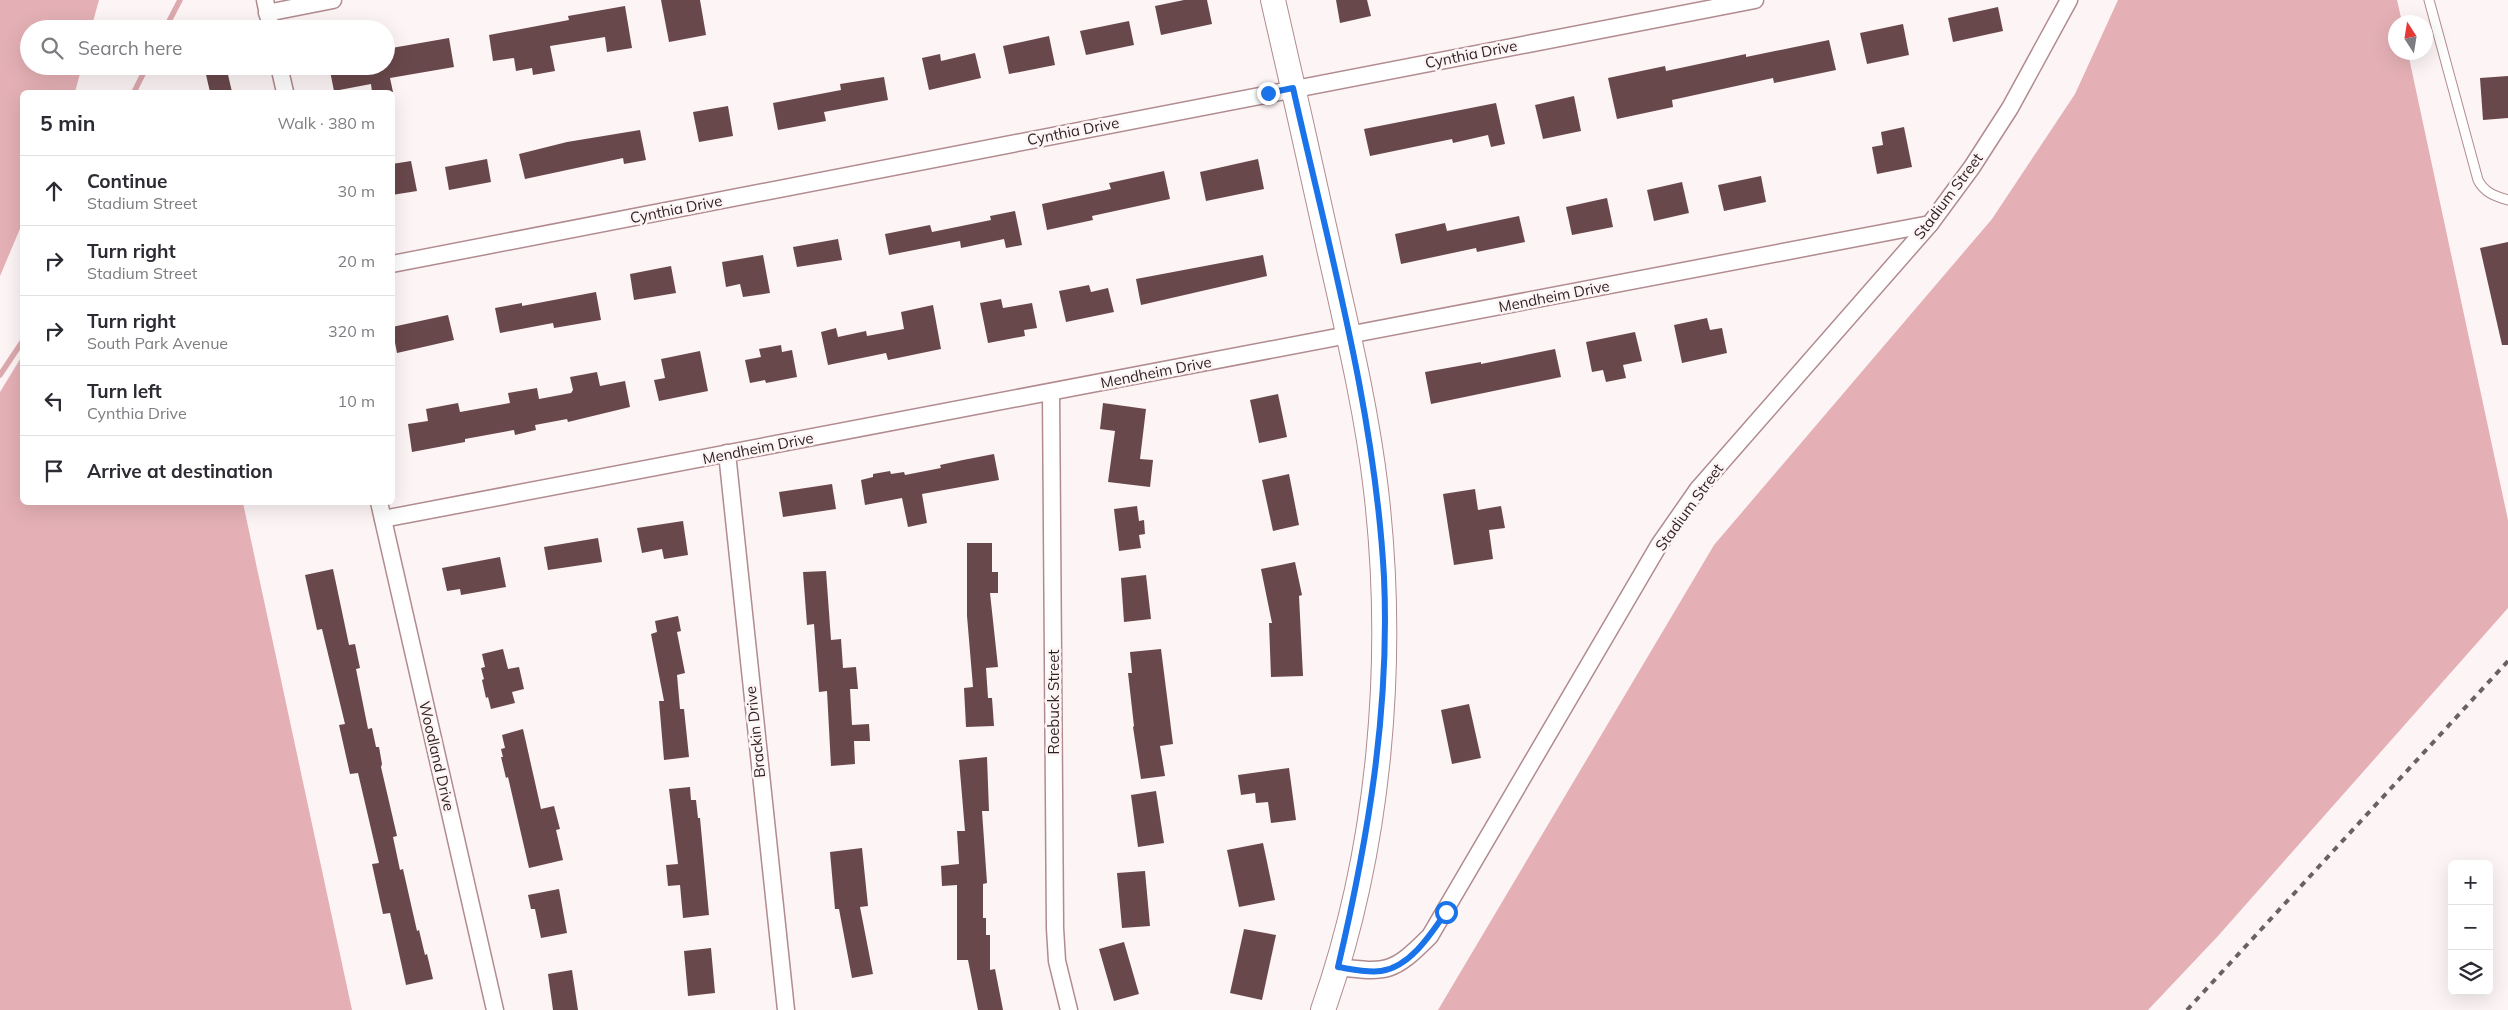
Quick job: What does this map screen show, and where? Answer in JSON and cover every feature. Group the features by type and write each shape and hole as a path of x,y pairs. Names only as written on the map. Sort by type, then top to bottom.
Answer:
{"street":[{"path":"269,20 266,6 333,0"},
{"path":"1273,0 1349,336 1376,489 1384,578 1384,624 1376,775 1354,897 1338,967 1323,1010"},
{"name":"Cynthia Drive","path":"395,263 1755,0"},
{"name":"Stadium Street","path":"1338,967 1380,971 1391,968 1416,950 1430,936 1659,546 1698,489 1930,224 1972,167 2005,115 2069,0"},
{"path":"281,75 285,90"},
{"name":"Mendheim Drive","path":"383,519 1930,224"},
{"name":"Roebuck Street","path":"1051,392 1055,928 1057,961 1069,1010"},
{"name":"Brackin Drive","path":"727,453 779,966 786,1010"},
{"name":"Woodland Drive","path":"380,505 495,1010"}],"lane":[{"path":"2429,0 2478,180 2482,188 2496,197 2508,200"}],"shaded area":[{"path":"0,0 99,0 93,20 20,20 20,75 80,75 76,90 20,90 20,229 0,276"},
{"path":"2118,0 2397,0 2400,15 2388,15 2388,60 2409,60 2508,520 2508,608 2218,936 2148,1010 1438,1010 1714,545 1992,219 2075,94"},
{"path":"20,359 20,505 243,505 352,1010 0,1010 0,392"}],"building":[{"path":"661,0 700,0 706,35 669,42"},
{"path":"1184,0 1207,0 1212,24 1161,35 1155,6"},
{"path":"1336,0 1367,0 1371,16 1340,23"},
{"path":"625,6 632,48 607,52 605,37 550,46 555,71 533,75 532,68 516,71 514,58 493,61 489,35 569,20 568,16"},
{"path":"1998,7 2003,31 1953,42 1948,18"},
{"path":"1129,21 1134,45 1086,55 1080,31"},
{"path":"1903,24 1909,55 1867,64 1860,33"},
{"path":"1049,36 1055,65 1009,74 1003,46"},
{"path":"449,38 454,67 390,78 393,90 372,90 371,84 334,90 331,75 395,75 395,47"},
{"path":"1829,40 1836,70 1774,83 1773,78 1672,100 1673,107 1617,119 1608,78 1665,66 1666,71 1746,54 1746,57"},
{"path":"975,53 981,78 929,90 922,58 940,54 941,61"},
{"path":"206,75 228,75 232,90 210,90"},
{"path":"2508,76 2508,118 2483,120 2480,78"},
{"path":"884,77 888,100 824,112 826,121 778,130 773,103 841,90 840,84"},
{"path":"1574,96 1581,131 1543,139 1535,105"},
{"path":"1496,103 1505,144 1491,147 1488,135 1453,143 1452,139 1370,156 1364,129"},
{"path":"728,106 733,136 699,142 693,112"},
{"path":"1904,127 1912,167 1877,174 1872,147 1883,145 1881,132"},
{"path":"640,130 646,160 624,164 623,158 525,179 519,154 567,142"},
{"path":"487,159 491,182 449,190 445,167"},
{"path":"1258,159 1264,189 1206,201 1200,172"},
{"path":"411,161 417,191 395,195 395,164"},
{"path":"1164,171 1170,199 1092,216 1093,220 1047,230 1042,204 1111,189 1109,183"},
{"path":"1761,176 1766,202 1724,211 1718,185"},
{"path":"1682,182 1689,213 1654,221 1647,190"},
{"path":"1607,198 1613,227 1572,235 1566,207"},
{"path":"1015,211 1022,245 1006,248 1004,239 961,248 960,241 889,255 885,234 930,225 932,232 991,220 990,216"},
{"path":"1519,216 1525,242 1477,252 1476,248 1401,264 1395,234 1445,223 1447,231"},
{"path":"838,239 842,260 797,267 793,247"},
{"path":"2508,242 2508,345 2502,345 2480,248"},
{"path":"763,255 770,293 743,297 740,284 726,287 722,262"},
{"path":"1263,255 1267,276 1141,305 1136,279"},
{"path":"671,266 676,293 634,300 630,274"},
{"path":"1089,285 1091,292 1108,288 1114,312 1066,322 1059,291"},
{"path":"596,292 601,320 554,328 553,323 500,333 495,308 522,303 522,306"},
{"path":"1001,299 1003,308 1032,303 1037,328 1024,330 1025,336 988,343 980,303"},
{"path":"933,305 941,349 888,360 886,353 828,365 821,332 836,328 838,337 866,331 867,336 904,329 901,312"},
{"path":"448,315 454,340 397,353 395,326"},
{"path":"1707,318 1710,330 1722,328 1727,353 1682,363 1674,325"},
{"path":"1635,332 1642,361 1623,365 1626,378 1606,382 1603,370 1592,372 1586,342"},
{"path":"781,345 782,352 792,350 797,377 766,383 765,380 750,383 745,360 761,357 759,349"},
{"path":"1555,349 1561,377 1431,404 1425,372 1481,362 1481,364"},
{"path":"700,351 708,391 659,401 654,380 665,378 661,359"},
{"path":"597,372 600,386 625,381 630,407 568,422 567,419 535,425 536,430 515,435 514,430 465,439 465,442 412,452 408,424 428,421 426,409 458,403 460,412 510,403 508,393 537,388 539,399 571,393 573,390 570,377"},
{"path":"1278,394 1287,437 1259,443 1250,400"},
{"path":"1103,403 1146,409 1140,459 1153,460 1150,487 1108,482 1115,431 1100,429"},
{"path":"994,454 999,480 922,494 927,523 908,527 902,498 865,505 861,480 873,477 873,474 890,471 891,474 904,472 905,475 941,468 940,465"},
{"path":"1289,474 1299,525 1273,531 1262,480"},
{"path":"832,484 836,509 783,517 779,492"},
{"path":"1475,489 1478,510 1501,506 1505,528 1489,530 1493,559 1454,565 1443,494"},
{"path":"1137,506 1139,521 1144,520 1145,534 1139,535 1141,548 1119,551 1114,509"},
{"path":"683,521 688,555 664,559 662,549 642,553 637,528"},
{"path":"598,538 602,562 548,570 544,547"},
{"path":"967,543 992,543 992,572 998,572 998,593 990,593 998,667 986,668 988,698 992,698 994,726 966,727 964,688 973,687 967,616"},
{"path":"500,557 506,587 461,595 460,589 447,591 442,568"},
{"path":"1295,562 1302,595 1299,596 1303,676 1271,677 1269,623 1272,623 1261,569"},
{"path":"333,569 349,645 355,644 360,668 356,669 368,729 372,728 376,747 379,747 381,767 397,836 393,837 400,870 403,869 417,931 419,930 433,979 406,985 390,913 383,914 372,864 379,863 358,773 350,774 339,725 345,724 322,629 317,630 305,575"},
{"path":"826,571 831,640 841,639 843,668 856,667 858,689 850,689 852,725 869,724 870,741 854,741 855,764 831,766 827,691 819,692 814,624 807,625 803,572"},
{"path":"1146,575 1151,619 1124,622 1121,578"},
{"path":"678,616 681,631 677,632 685,673 677,675 680,709 684,709 689,757 664,760 659,701 664,701 651,634 657,632 655,621"},
{"path":"503,649 508,669 519,667 524,689 512,692 515,703 491,709 488,697 486,698 482,680 484,679 481,668 485,667 482,654"},
{"path":"1161,649 1173,744 1160,746 1165,776 1141,779 1133,727 1128,673 1132,673 1130,652"},
{"path":"1469,704 1481,758 1452,764 1441,710"},
{"path":"523,729 541,809 554,806 560,829 556,830 563,860 529,868 508,777 506,778 501,757 503,757 501,749 505,748 502,735"},
{"path":"987,757 989,811 982,811 987,883 983,884 983,918 986,918 986,935 990,935 990,970 995,969 1003,1010 978,1010 968,960 957,960 957,885 942,886 941,866 959,864 957,831 965,831 959,760"},
{"path":"1289,768 1296,820 1271,823 1268,802 1256,803 1255,793 1241,795 1238,775"},
{"path":"690,787 691,800 696,800 698,818 700,818 709,915 683,918 680,885 668,886 666,865 678,864 669,789"},
{"path":"1156,791 1164,843 1138,847 1131,795"},
{"path":"1263,843 1275,900 1239,907 1227,850"},
{"path":"862,848 868,906 860,907 873,974 852,978 839,909 835,909 830,852"},
{"path":"1145,871 1150,926 1122,928 1117,873"},
{"path":"559,889 567,933 541,938 535,909 531,909 528,895"},
{"path":"1244,929 1276,935 1262,1000 1230,993"},
{"path":"1124,942 1139,994 1114,1001 1099,949"},
{"path":"711,948 715,993 688,996 684,951"},
{"path":"572,970 578,1010 553,1010 548,974"}],"waterway":[{"path":"170,20 180,0"},
{"path":"135,90 142,75"},
{"path":"0,375 20,345"}],"railway":[{"path":"2187,1010 2508,661"}],"route":[{"path":"1268,93 1293,88 1360,391 1376,489 1384,578 1383,670 1376,775 1366,838 1338,967 1368,971 1380,971 1391,968 1416,950 1430,936 1446,912"}]}
